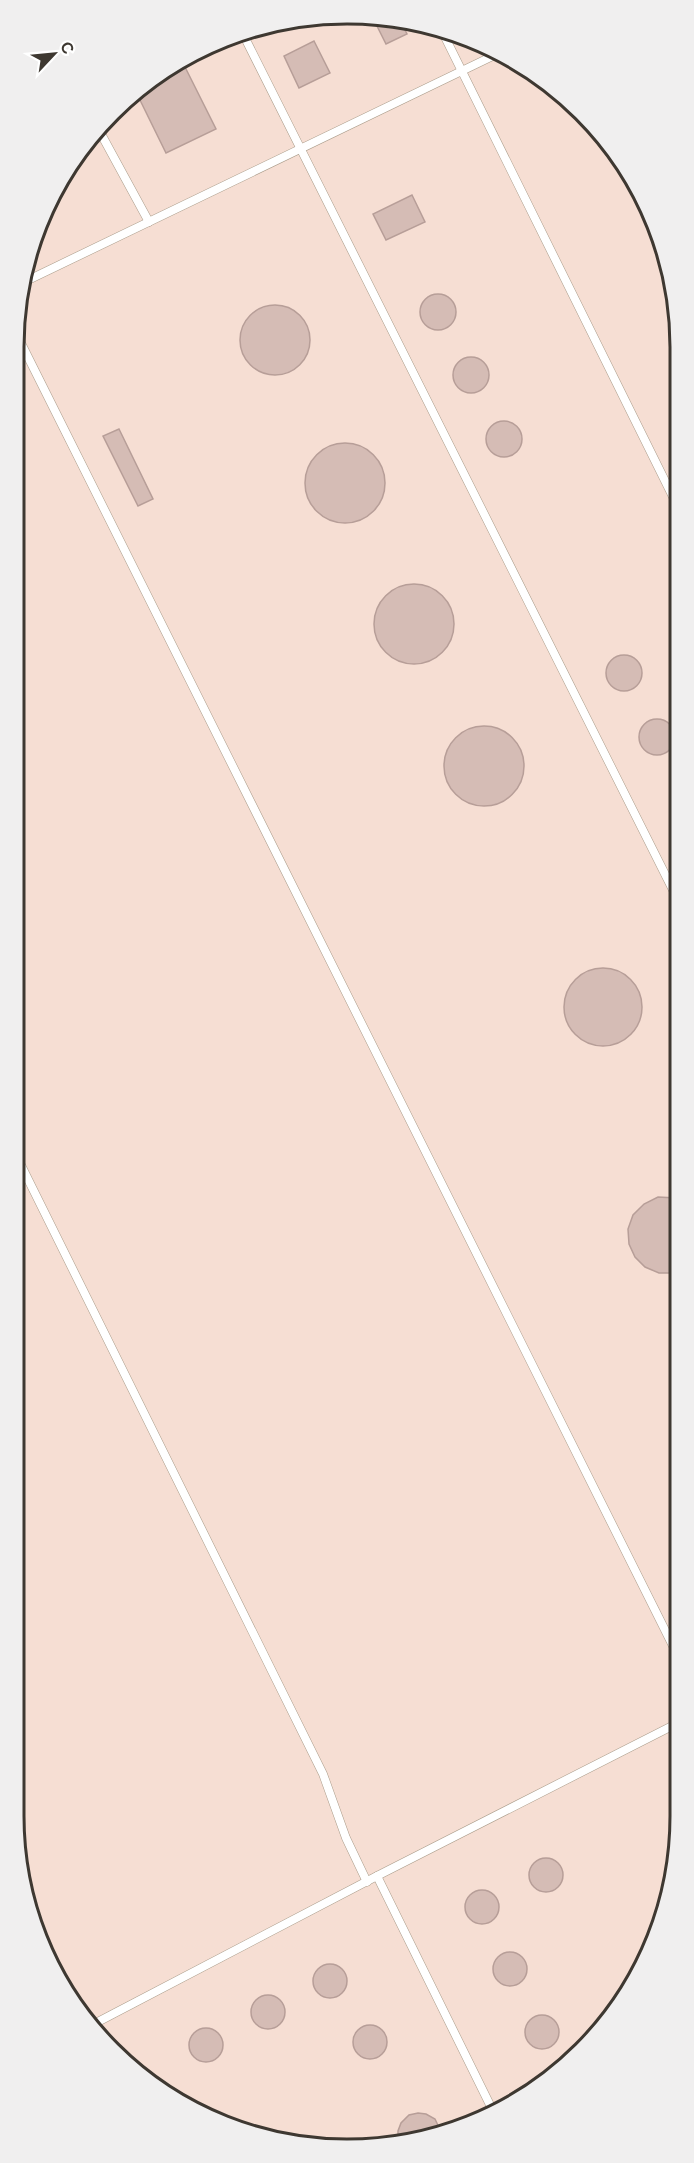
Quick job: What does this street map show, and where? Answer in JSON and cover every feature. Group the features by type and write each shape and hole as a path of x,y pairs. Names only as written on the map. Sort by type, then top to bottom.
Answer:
{"lane":[{"path":"446,39 670,491"},
{"path":"246,40 670,884"},
{"path":"31,279 490,57"},
{"path":"102,136 149,222"},
{"path":"24,349 670,1640"},
{"path":"24,1171 323,1773 345,1838 367,1881"},
{"path":"98,2022 367,1881 670,1727"},
{"path":"377,1876 490,2106"}],"shaded area":[{"path":"347,24 410,30 451,41 509,67 560,104 590,134 616,168 637,204 659,263 667,305 670,347 670,1816 664,1879 653,1920 627,1978 590,2029 544,2072 490,2106 451,2122 389,2136 326,2138 263,2128 204,2106 150,2072 104,2029 67,1978 49,1940 30,1879 25,1837 24,347 30,284 49,223 67,185 78,168 104,134 134,104 168,78 223,49 284,30"}],"building":[{"path":"377,26 405,29 407,34 386,44"},
{"path":"314,41 330,73 299,88 284,56"},
{"path":"185,67 216,129 166,153 140,99"},
{"path":"412,195 425,222 386,240 373,214"},
{"path":"438,294 450,300 456,312 450,324 438,330 426,324 420,312 426,300"},
{"path":"275,305 288,308 300,315 307,327 310,340 307,353 300,365 288,372 275,375 262,372 250,365 243,353 240,340 243,327 250,315 262,308"},
{"path":"471,357 484,362 489,375 484,388 471,393 458,388 453,375 458,362"},
{"path":"504,421 516,427 522,439 516,451 504,457 492,451 486,439 492,427"},
{"path":"119,429 153,499 138,506 103,436"},
{"path":"337,443 353,443 367,449 379,461 385,475 385,491 379,505 367,517 353,523 337,523 323,517 311,505 305,491 305,475 311,461 323,449"},
{"path":"406,584 422,584 443,595 454,616 454,632 443,653 422,664 406,664 392,658 380,646 374,632 374,616 380,602 392,590"},
{"path":"624,655 637,660 642,673 637,686 624,691 611,686 606,673 611,660"},
{"path":"657,719 669,725 669,749 657,755 645,749 639,737 645,725"},
{"path":"476,726 492,726 513,737 524,758 524,774 513,795 492,806 476,806 462,800 450,788 444,774 444,758 450,744 462,732"},
{"path":"603,968 618,971 631,979 639,992 642,1007 639,1022 631,1035 618,1043 603,1046 588,1043 575,1035 567,1022 564,1007 567,992 575,979 588,971"},
{"path":"658,1197 670,1198 670,1273 659,1273 645,1267 635,1257 629,1244 628,1229 633,1215 644,1204"},
{"path":"546,1858 558,1863 563,1875 558,1887 546,1892 534,1887 529,1875 534,1863"},
{"path":"482,1890 494,1895 499,1907 494,1919 482,1924 470,1919 465,1907 470,1895"},
{"path":"510,1952 522,1957 527,1969 522,1981 510,1986 498,1981 493,1969 498,1957"},
{"path":"330,1964 342,1969 347,1981 342,1993 330,1998 318,1993 313,1981 318,1969"},
{"path":"268,1995 280,2000 285,2012 280,2024 268,2029 256,2024 251,2012 256,2000"},
{"path":"542,2015 554,2020 559,2032 554,2044 542,2049 530,2044 525,2032 530,2020"},
{"path":"370,2025 382,2030 387,2042 382,2054 370,2059 358,2054 353,2042 358,2030"},
{"path":"206,2028 218,2033 223,2045 218,2057 206,2062 194,2057 189,2045 194,2033"},
{"path":"426,2114 435,2119 438,2126 398,2135 401,2123 409,2115"}]}
